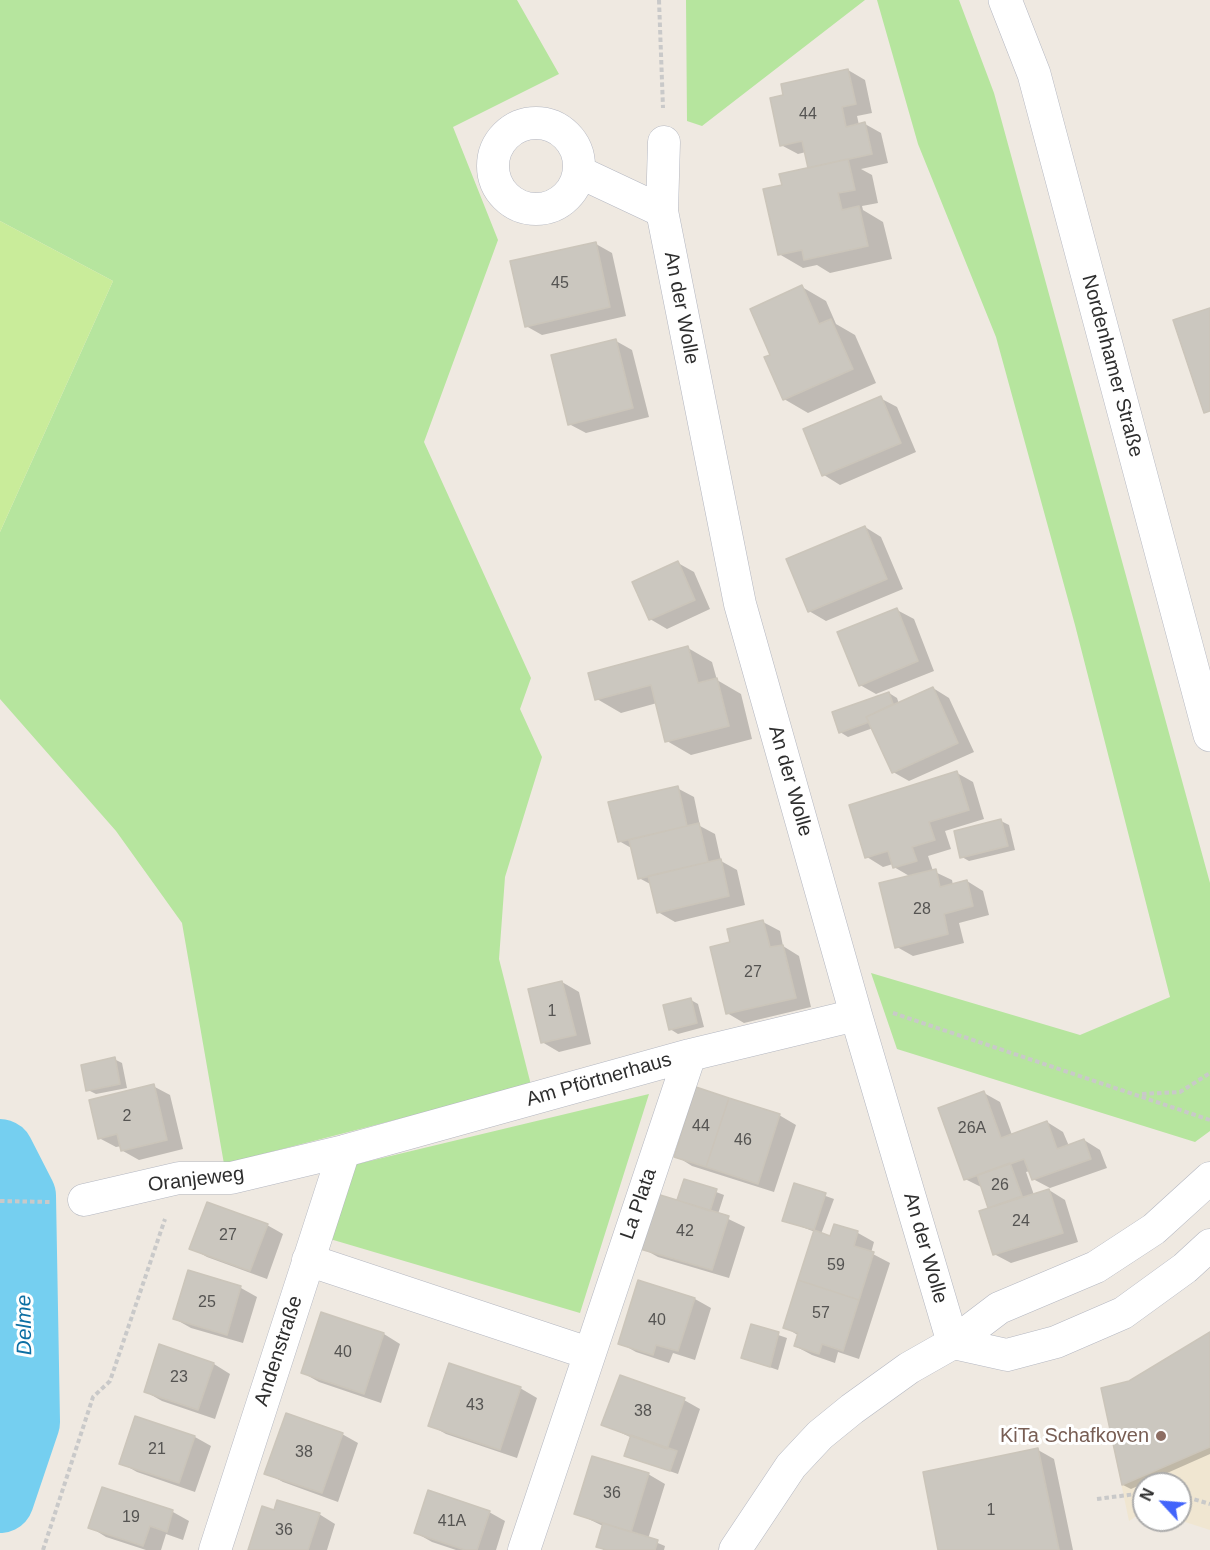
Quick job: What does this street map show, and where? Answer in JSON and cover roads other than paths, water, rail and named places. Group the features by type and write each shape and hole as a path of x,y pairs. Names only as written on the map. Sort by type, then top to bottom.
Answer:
{"street":[{"name":"Nordenhamer Straße","path":"1005,0 1034,74 1210,735"},
{"name":"An der Wolle","path":"664,142 662,211 740,604 856,1015 953,1343"},
{"path":"579,172 662,211"},
{"name":"Am Pförtnerhaus","path":"344,1151 690,1055 856,1015"},
{"name":"La Plata","path":"524,1550 588,1353 690,1055"},
{"name":"Oranjeweg","path":"69,1201 179,1178 231,1178 344,1151"},
{"name":"Andenstraße","path":"215,1550 344,1151"},
{"path":"735,1550 791,1466 820,1435 909,1368 953,1343 999,1308 1096,1267 1154,1229 1210,1178"},
{"path":"953,1343 1008,1355 1056,1342 1123,1313 1185,1268 1210,1245"},
{"path":"308,1260 588,1353"}],"waterway":[{"name":"Delme","path":"0,1153 22,1196 26,1422 0,1499"}],"place":[{"name":"KiTa Schafkoven","path":"1161,1436"}]}
